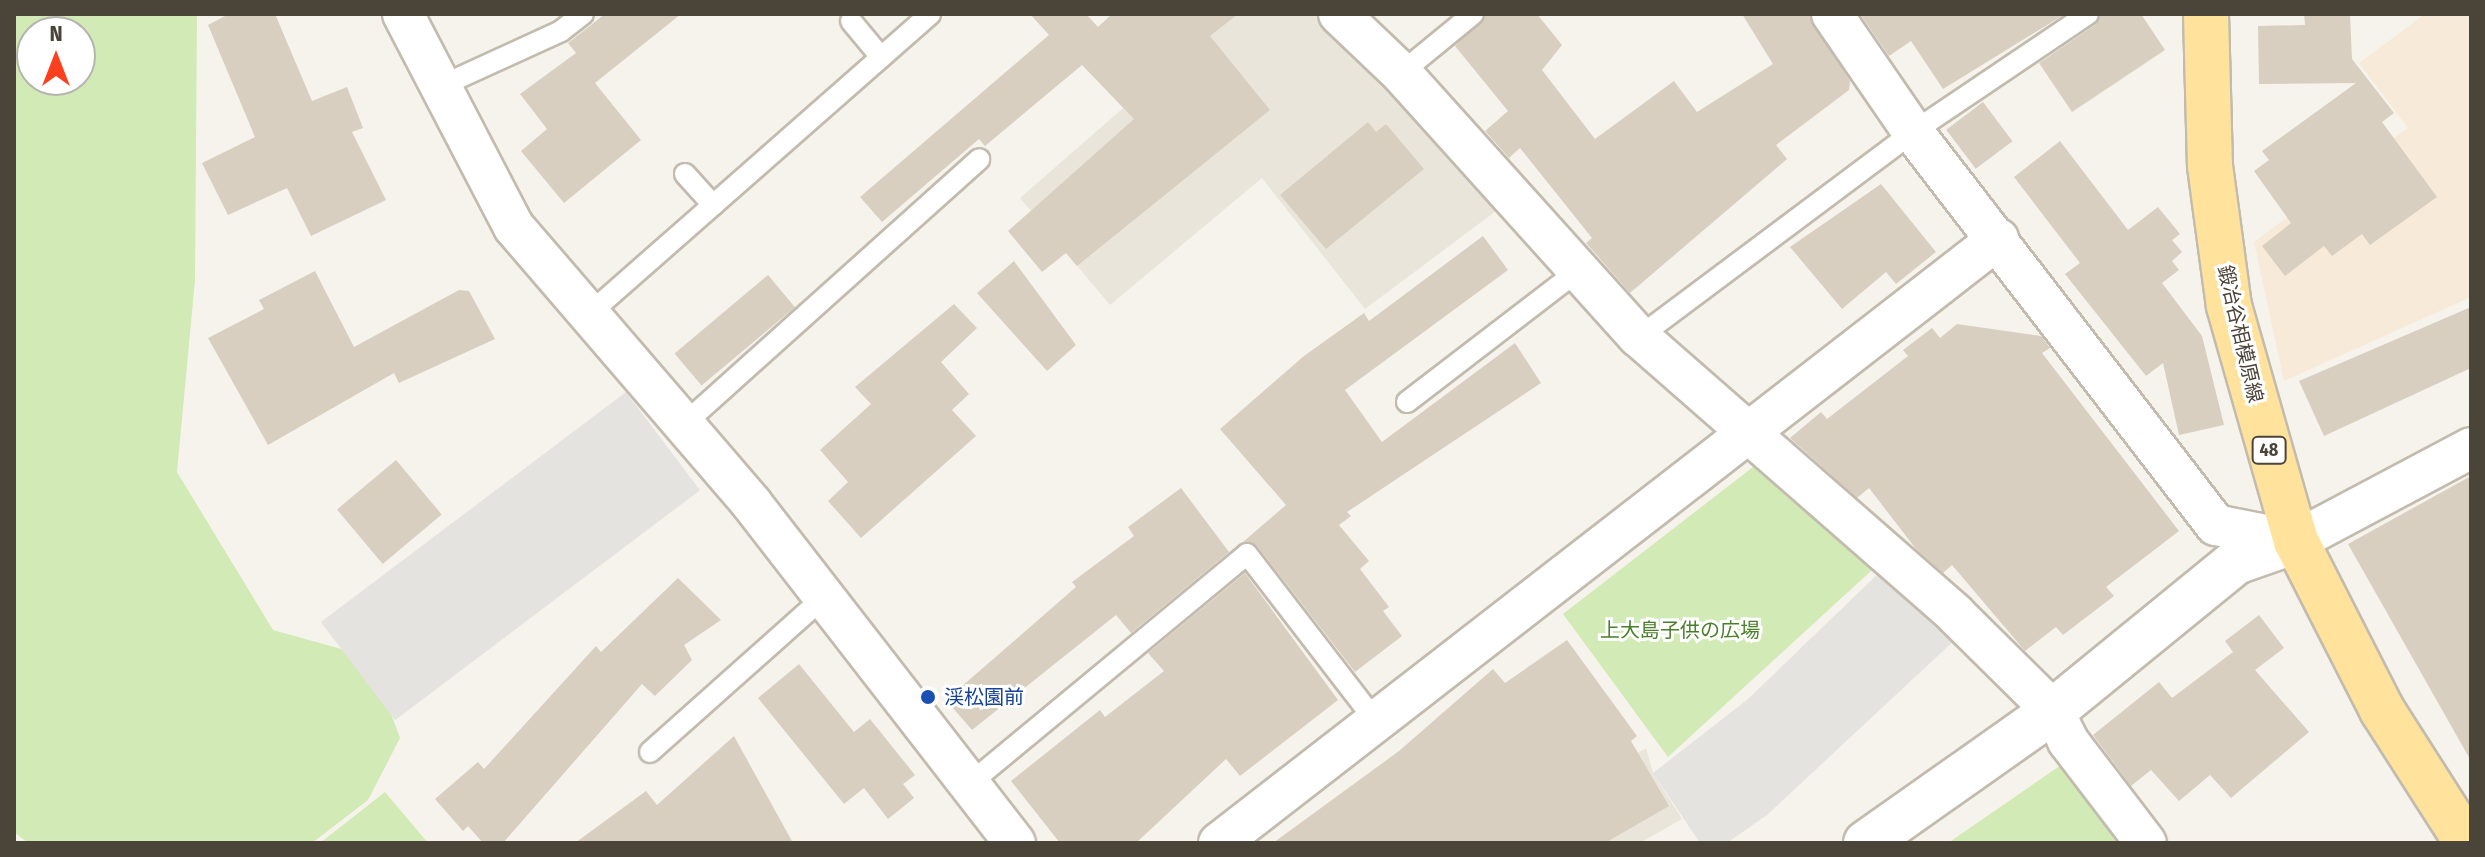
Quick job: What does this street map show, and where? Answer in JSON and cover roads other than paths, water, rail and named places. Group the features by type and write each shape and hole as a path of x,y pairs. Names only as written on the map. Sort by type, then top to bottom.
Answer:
{"main road":[{"name":"鍛冶谷相模原線","path":"2206,14 2210,166 2229,306 2296,541 2382,710 2467,843"}],"street":[{"path":"403,14 514,227 825,596 1015,843"},
{"path":"1339,14 1401,73 1639,337 1741,432 1955,614 2053,711 2068,741 2146,843"},
{"path":"1832,14 1913,132 2216,525 2296,541"},
{"path":"1219,843 1378,724 1741,432 1998,239"},
{"path":"1866,843 2053,711 2236,562 2296,541 2471,448"}],"lane":[{"path":"441,86 561,31 583,14"},
{"path":"589,314 930,14"},
{"path":"1401,73 1473,14"},
{"path":"1639,337 1913,132 2088,14"},
{"path":"851,21 881,57"},
{"path":"683,425 979,159"},
{"path":"685,174 713,205"},
{"path":"1407,402 1579,270"},
{"path":"968,785 1247,554 1378,724"},
{"path":"650,752 825,596"}],"place":[{"name":"渓松園前","path":"928,697"}],"park label":[{"name":"上大島子供の広場","path":"1680,630"}]}
